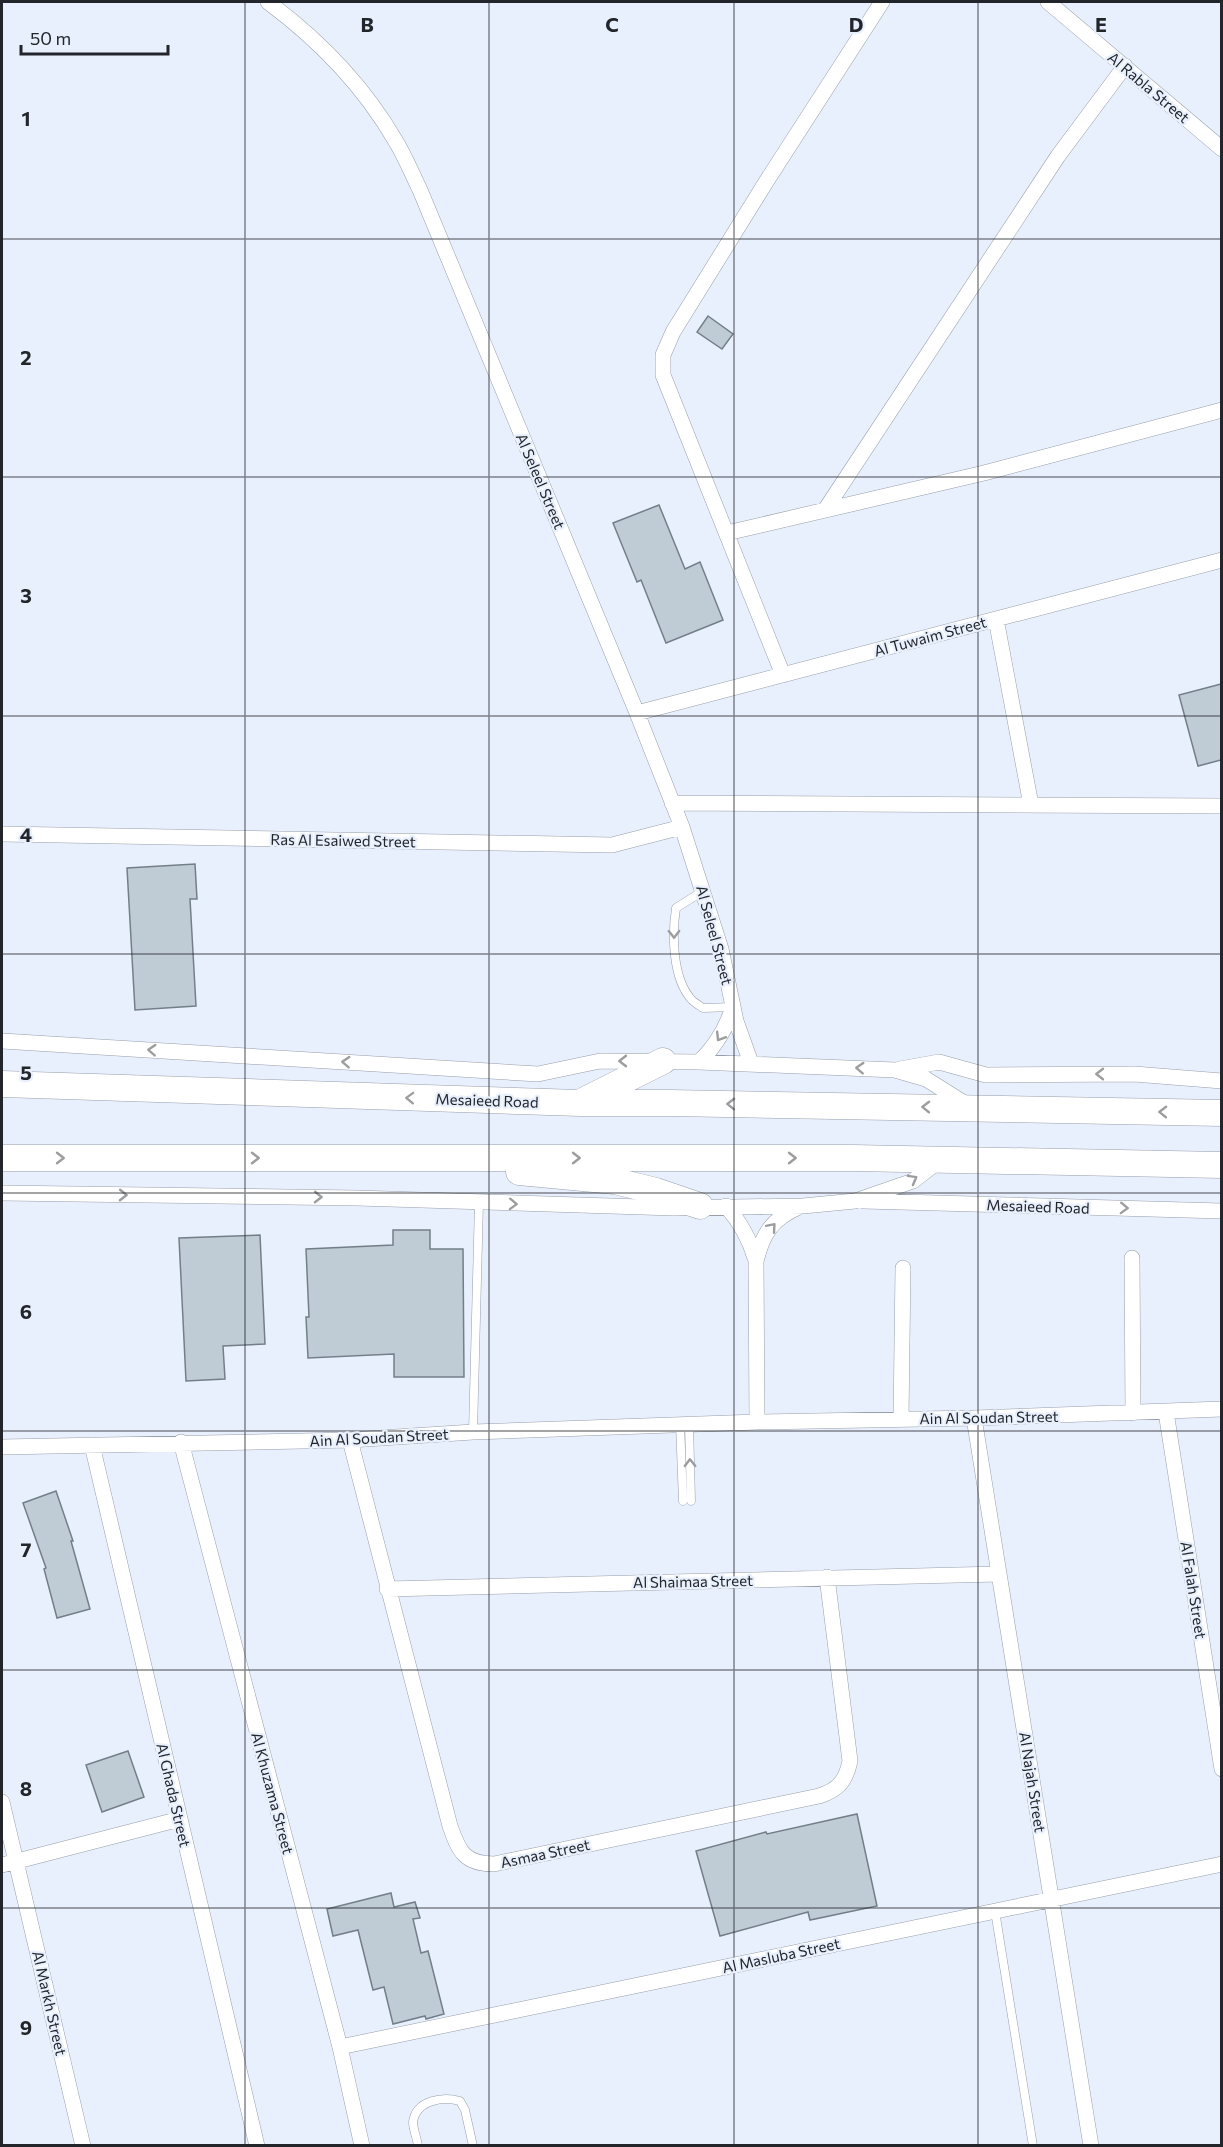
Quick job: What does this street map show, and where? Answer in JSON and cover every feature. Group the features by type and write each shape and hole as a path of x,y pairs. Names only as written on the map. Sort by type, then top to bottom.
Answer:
{"highway":[{"path":"580,1103 663,1061"},
{"name":"Mesaieed Road","path":"7,1085 580,1103 1221,1113"},
{"path":"2,1158 388,1157 940,1160 1221,1165"},
{"path":"388,1157 615,1181 713,1206"}],"street":[{"name":"Al Seleel Street","path":"268,2 309,34 338,64 379,114 396,142 424,201 637,712 682,827 721,949 740,1036 752,1063"},
{"path":"783,675 663,375 663,355 673,332 759,192 882,2"},
{"name":"Al Rabla Street","path":"1048,2 1221,149"},
{"path":"825,510 1058,156 1125,66"},
{"path":"727,533 984,473 1221,410"},
{"name":"Al Tuwaim Street","path":"637,712 1221,560"},
{"path":"996,619 1031,805"},
{"path":"672,802 1221,807"},
{"name":"Ras Al Esaiwed Street","path":"2,834 612,845 682,827"},
{"path":"699,1062 711,1051 720,1037 733,1007"},
{"name":"Mesaieed Road","path":"2,1041 538,1074 598,1061 752,1063 895,1070 939,1062 986,1075 1134,1074 1221,1081"},
{"name":"Mesaieed Road","path":"895,1070 926,1079 972,1108"},
{"name":"Mesaieed Road","path":"855,1200 914,1180 940,1160"},
{"name":"Mesaieed Road","path":"2,1193 357,1198 674,1208 803,1206 855,1200 1221,1211"},
{"path":"713,1206 740,1222 750,1240 756,1261"},
{"path":"757,1422 756,1261 760,1242 771,1226 785,1213 803,1206"},
{"path":"1132,1258 1133,1413"},
{"path":"901,1419 903,1268"},
{"name":"Ain Al Soudan Street","path":"2,1447 350,1440 473,1432 685,1424 974,1418 1221,1409"},
{"name":"Al Falah Street","path":"1166,1412 1221,1769"},
{"name":"Al Najah Street","path":"974,1418 1091,2145"},
{"name":"Asmaa Street","path":"350,1440 387,1589 455,1842 465,1856 479,1864 494,1864 819,1796 831,1792 841,1784 848,1773 850,1761 827,1577"},
{"name":"Al Khuzama Street","path":"181,1442 340,2047 362,2145"},
{"name":"Al Ghada Street","path":"92,1445 257,2145"},
{"name":"Al Shaimaa Street","path":"387,1589 999,1574"},
{"name":"Al Markh Street","path":"2,1802 9,1863 84,2145"},
{"path":"9,1863 180,1819"},
{"name":"Al Masluba Street","path":"340,2047 1221,1864"}],"lane":[{"path":"703,891 676,908 675,950 681,981 691,999 703,1008 733,1007"},
{"path":"473,1432 478,1203"},
{"path":"685,1424 687,1501"},
{"path":"995,1911 1033,2145"},
{"path":"418,2145 413,2123 417,2111 428,2102 447,2098 460,2101 465,2110 473,2145"}],"building":[{"path":"708,316 733,334 722,349 697,332"},
{"path":"659,505 685,569 700,562 723,620 666,643 641,580 637,582 613,523"},
{"path":"1221,684 1221,760 1198,766 1179,695"},
{"path":"195,864 197,899 190,899 196,1006 135,1010 127,868"},
{"path":"393,1230 430,1230 430,1249 463,1249 464,1377 394,1377 394,1354 308,1358 306,1249 393,1245"},
{"path":"260,1235 265,1344 223,1346 225,1379 186,1381 179,1238"},
{"path":"56,1491 73,1541 71,1541 90,1609 57,1618 44,1569 46,1568 23,1503"},
{"path":"128,1751 144,1797 102,1812 86,1765"},
{"path":"857,1814 877,1906 810,1920 808,1912 720,1936 696,1851 766,1832 767,1834"},
{"path":"391,1893 394,1907 415,1902 420,1918 413,1919 421,1953 428,1951 444,2014 393,2024 384,1987 373,1990 358,1930 333,1936 327,1909"}]}
